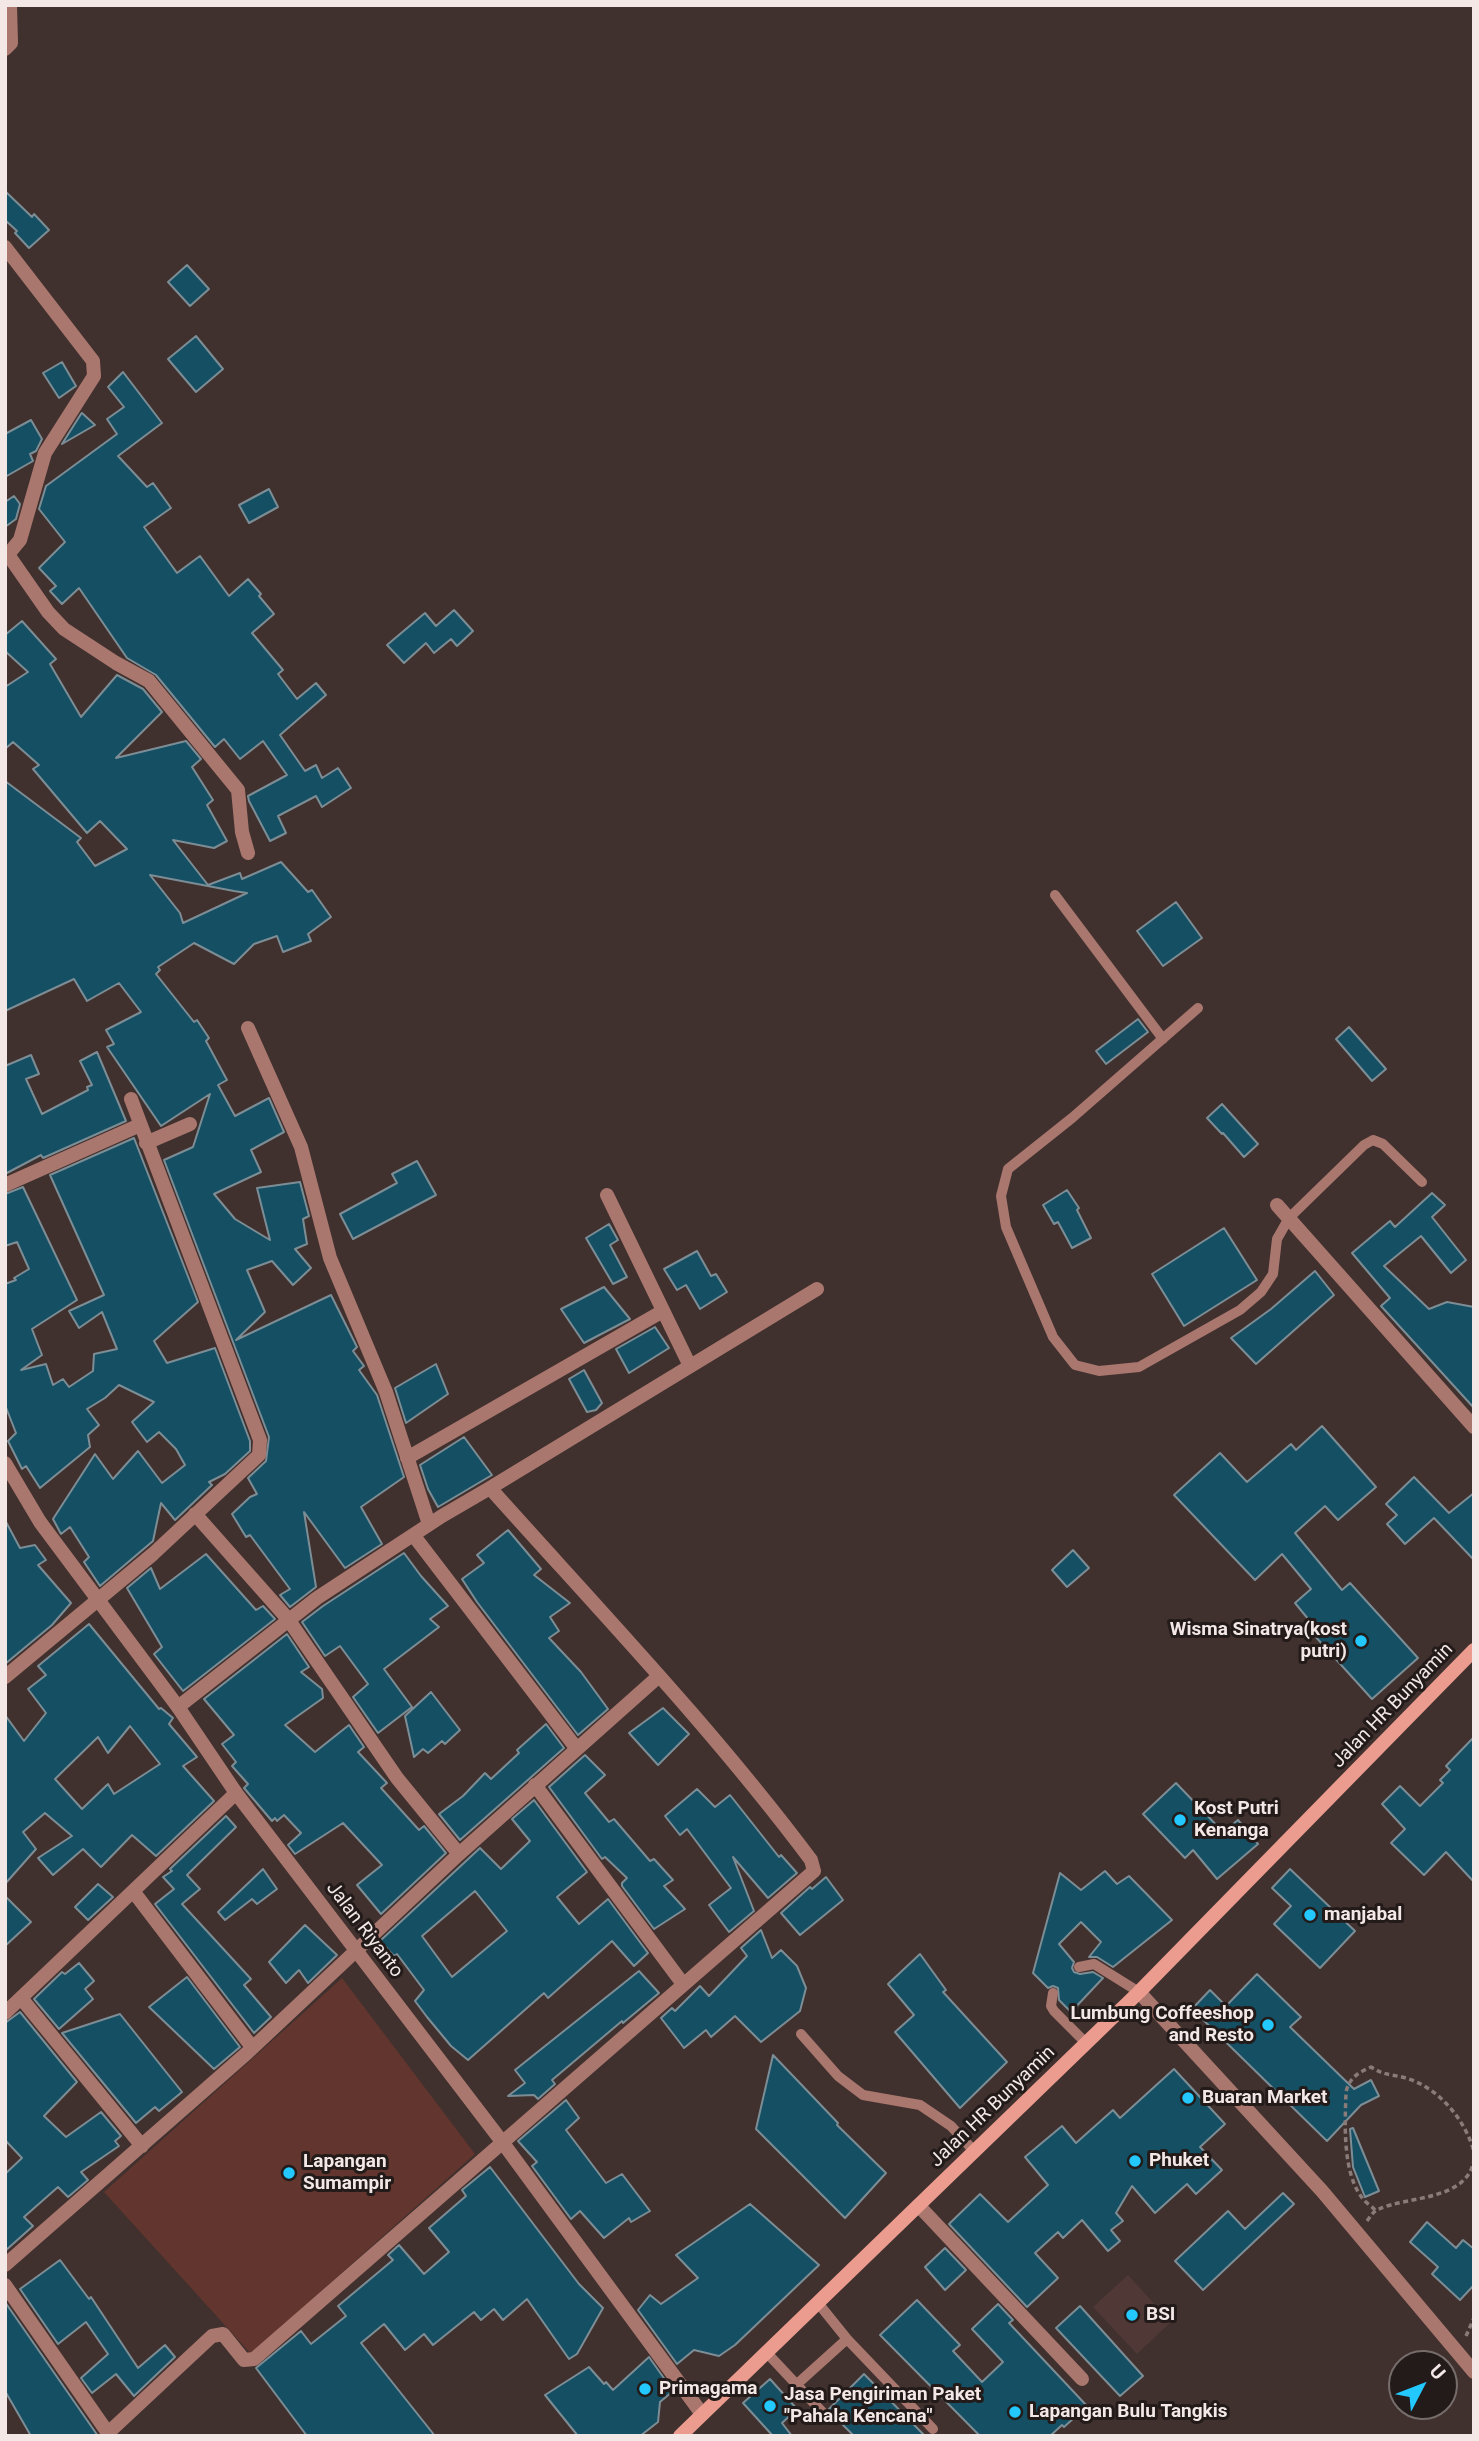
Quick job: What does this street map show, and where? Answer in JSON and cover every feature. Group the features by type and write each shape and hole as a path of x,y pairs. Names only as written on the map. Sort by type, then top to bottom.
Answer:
{"main road":[{"name":"Jalan HR Bunyamin","path":"685,2434 702,2414 1139,1992 1474,1650"}],"street":[{"path":"5,49 11,43 10,5"},
{"path":"5,247 93,361 94,376 45,453 20,540 7,557 64,629 149,681 238,790 242,832 248,853"},
{"path":"248,1028 301,1147 330,1258 386,1392 429,1524"},
{"path":"5,1677 153,1554 259,1455 260,1440 131,1099"},
{"path":"146,1143 190,1124"},
{"path":"5,1185 140,1125"},
{"path":"607,1195 690,1366"},
{"path":"1277,1205 1474,1427"},
{"path":"178,1707 288,1619 429,1524 817,1289"},
{"path":"407,1458 663,1311"},
{"name":"Jalan Riyanto","path":"5,1463 40,1522 178,1707 236,1793 503,2143 702,2414"},
{"path":"5,2285 109,2434 212,2336 223,2334 244,2360 254,2359 814,1871 811,1860 766,1800 490,1488"},
{"path":"195,1514 288,1619 397,1778 460,1854"},
{"path":"414,1536 578,1749"},
{"path":"5,2265 252,2047 535,1785 659,1676"},
{"path":"535,1785 683,1984"},
{"path":"5,2013 236,1793"},
{"path":"133,1891 252,2047"},
{"path":"1139,1992 1322,2191 1474,2372"},
{"path":"21,1998 142,2146"},
{"path":"919,2206 1082,2379"}],"lane":[{"path":"1055,895 1163,1039"},
{"path":"1198,1008 1072,1118 1008,1169 1001,1196 1006,1227 1053,1337 1075,1365 1099,1371 1139,1367 1240,1310 1261,1292 1273,1275 1277,1239 1289,1218 1364,1145 1373,1140 1384,1144 1422,1182"},
{"path":"1079,1967 1094,1964 1139,1992"},
{"path":"1052,1993 1051,2006 1054,2011 1086,2043"},
{"path":"802,2034 838,2076 863,2095 920,2105 951,2126 974,2151"},
{"path":"818,2303 847,2339 933,2429"},
{"path":"796,2385 847,2339"},
{"path":"767,2353 825,2416"}],"path":[{"path":"1474,2152 1459,2119 1426,2086 1401,2077 1384,2075 1371,2067 1358,2072 1347,2086 1345,2106 1349,2173 1363,2199 1376,2210 1426,2198 1452,2188 1473,2169 1474,2160"}],"shaded area":[{"name":"Lapangan Sumampir","path":"342,1978 475,2154 251,2354 104,2192"},
{"name":"BSI","path":"1128,2275 1171,2322 1137,2354 1093,2307"}],"building":[{"path":"5,191 49,230 29,248 5,220"},
{"path":"187,265 209,289 190,306 168,282"},
{"path":"196,336 223,369 196,392 168,359"},
{"path":"62,362 76,386 59,398 43,373"},
{"path":"123,372 162,423 118,456 147,487 153,483 171,508 144,527 177,573 200,556 229,596 248,579 274,614 252,633 283,670 278,674 297,699 316,683 326,695 280,735 305,771 316,765 322,778 338,768 351,788 322,807 316,796 278,816 286,833 270,841 248,796 287,775 263,741 240,759 224,739 215,747 156,675 127,658 79,588 62,604 50,591 56,586 39,568 65,542 39,509 46,486 117,434 107,419 124,407 108,387"},
{"path":"81,414 95,425 62,444"},
{"path":"31,420 42,439 36,451 30,454 33,461 5,477 5,434"},
{"path":"269,489 278,507 249,523 239,505"},
{"path":"14,496 20,504 16,519 5,527 5,502"},
{"path":"454,610 473,631 457,646 451,639 434,653 426,643 404,663 387,645 425,613 436,626"},
{"path":"22,621 56,659 50,664 81,717 117,675 143,689 162,712 116,758 186,741 201,759 192,767 213,800 207,805 227,841 214,848 173,840 208,885 240,873 242,879 281,862 308,892 312,890 331,917 308,934 311,941 283,952 277,936 254,944 234,964 194,943 158,967 160,970 156,974 194,1022 197,1020 209,1038 206,1041 227,1080 218,1085 235,1116 269,1098 284,1132 251,1150 261,1172 214,1194 235,1219 270,1240 257,1188 300,1182 309,1216 303,1219 307,1244 295,1249 311,1268 293,1285 272,1261 247,1270 265,1312 236,1340 331,1295 357,1347 353,1351 364,1366 359,1370 377,1395 404,1477 361,1507 382,1544 345,1568 304,1512 316,1587 290,1607 280,1595 290,1589 250,1535 246,1537 232,1514 257,1494 248,1478 266,1461 269,1437 164,1160 193,1147 210,1094 161,1126 107,1047 114,1044 106,1030 141,1012 119,983 87,1001 74,979 5,1011 5,781 81,838 77,842 95,866 127,849 100,821 87,833 33,769 39,765 13,742 5,749 5,687 28,672 5,651 5,635","holes":["150,875 247,893 183,923 180,913"]},
{"path":"1176,902 1202,938 1163,966 1137,931"},
{"path":"1138,1019 1148,1032 1106,1064 1096,1051"},
{"path":"1349,1027 1386,1069 1372,1081 1336,1039"},
{"path":"97,1052 126,1121 43,1158 41,1155 5,1174 5,1066 31,1055 39,1074 26,1079 42,1114 88,1090 87,1087 92,1085 80,1061"},
{"path":"1222,1104 1258,1144 1244,1157 1207,1118"},
{"path":"134,1138 198,1302 154,1341 167,1363 215,1348 250,1441 250,1451 225,1474 209,1482 212,1485 175,1520 161,1503 153,1541 100,1586 84,1562 89,1557 70,1527 61,1534 53,1519 95,1454 113,1479 138,1451 162,1483 185,1465 176,1449 159,1432 147,1442 132,1422 154,1402 119,1385 87,1409 99,1425 88,1435 90,1447 40,1488 26,1466 22,1469 8,1441 16,1433 5,1405 5,1284 16,1280 14,1278 29,1269 17,1242 5,1246 5,1194 23,1187 77,1300 32,1329 42,1355 21,1370 46,1364 53,1385 63,1379 69,1387 93,1371 94,1354 117,1349 102,1312 79,1328 69,1311 104,1295 50,1175"},
{"path":"417,1161 436,1195 353,1239 340,1214 397,1183 392,1174"},
{"path":"1067,1190 1079,1208 1077,1210 1091,1238 1072,1248 1058,1222 1054,1224 1043,1205"},
{"path":"1432,1193 1445,1205 1432,1217 1466,1260 1451,1273 1421,1236 1384,1266 1429,1309 1447,1302 1474,1307 1474,1408 1381,1306 1390,1298 1352,1253 1390,1221 1395,1227"},
{"path":"609,1224 618,1240 610,1245 627,1277 613,1284 586,1238"},
{"path":"1224,1228 1257,1280 1184,1326 1152,1274"},
{"path":"697,1251 711,1276 716,1274 727,1292 700,1309 686,1285 677,1290 664,1269"},
{"path":"1315,1271 1334,1295 1256,1364 1231,1338 1271,1309"},
{"path":"604,1287 630,1319 584,1343 561,1309"},
{"path":"655,1327 669,1348 629,1373 616,1349"},
{"path":"436,1364 448,1394 406,1423 395,1388"},
{"path":"584,1370 602,1403 596,1410 587,1412 569,1379"},
{"path":"1322,1426 1376,1487 1338,1520 1325,1506 1295,1533 1342,1590 1350,1583 1418,1658 1372,1699 1304,1624 1309,1620 1295,1603 1311,1589 1282,1554 1255,1580 1174,1495 1220,1453 1247,1482 1291,1444 1296,1450"},
{"path":"464,1437 492,1475 438,1507 428,1489 420,1465"},
{"path":"1414,1477 1449,1513 1474,1493 1474,1560 1434,1518 1405,1544 1387,1524 1397,1515 1386,1504"},
{"path":"5,1520 20,1548 35,1545 46,1560 38,1565 71,1603 52,1625 5,1664"},
{"path":"508,1530 541,1569 534,1575 570,1603 550,1617 559,1631 549,1638 581,1672 608,1709 578,1735 462,1579 484,1563 477,1555"},
{"path":"1073,1550 1089,1568 1067,1587 1052,1570"},
{"path":"404,1553 448,1606 430,1619 439,1627 384,1669 412,1707 378,1733 353,1697 368,1684 340,1646 325,1656 302,1622"},
{"path":"206,1554 256,1610 263,1606 275,1619 183,1691 154,1654 162,1647 127,1588 151,1568 160,1589"},
{"path":"89,1624 159,1709 173,1718 169,1724 197,1757 183,1766 214,1801 156,1856 132,1835 101,1867 83,1849 53,1875 38,1858 72,1836 45,1813 23,1832 36,1849 5,1884 5,1715 24,1741 46,1713 28,1689 46,1675 38,1666","holes":["130,1726 160,1764 114,1794 108,1784 82,1809 55,1779 98,1737 108,1753"]},
{"path":"287,1634 309,1667 301,1672 322,1689 323,1698 285,1725 315,1752 349,1725 364,1747 358,1752 387,1783 381,1788 419,1830 424,1826 446,1853 381,1914 357,1885 382,1865 343,1823 295,1854 288,1845 301,1833 284,1815 277,1821 275,1818 272,1821 244,1788 248,1784 232,1766 236,1762 222,1744 234,1735 204,1699"},
{"path":"431,1692 460,1730 445,1744 442,1741 428,1753 423,1749 414,1757 405,1716"},
{"path":"663,1708 689,1734 658,1765 629,1733"},
{"path":"546,1724 564,1748 460,1840 439,1814 463,1796 485,1773 491,1779 519,1753 517,1750"},
{"path":"1474,1737 1474,1882 1446,1852 1424,1875 1391,1843 1405,1829 1382,1804 1400,1786 1420,1806 1443,1783 1440,1780 1450,1770 1446,1766"},
{"path":"585,1755 605,1775 585,1793 609,1822 614,1819 650,1861 654,1859 673,1880 664,1886 685,1909 654,1929 622,1886 627,1878 605,1857 602,1859 549,1787"},
{"path":"1176,1783 1223,1832 1238,1820 1258,1844 1217,1879 1193,1850 1185,1858 1143,1814"},
{"path":"697,1789 715,1807 730,1795 779,1857 781,1855 797,1873 768,1898 733,1857 754,1911 729,1932 709,1905 731,1888 687,1829 680,1835 665,1816"},
{"path":"534,1800 587,1872 557,1897 579,1924 608,1899 648,1953 634,1966 612,1941 548,1998 544,1993 468,2060 451,2046 415,2001 424,1990 397,1954 394,1956 380,1941 480,1848 501,1869 530,1841 512,1819","holes":["475,1891 507,1931 452,1977 422,1936"]},
{"path":"226,1816 236,1827 187,1875 200,1889 182,1904 251,1979 244,1985 271,2017 254,2033 155,1904 174,1889 163,1877"},
{"path":"263,1869 277,1889 257,1904 252,1899 225,1920 218,1912"},
{"name":"manjabal","path":"1290,1869 1355,1931 1320,1968 1274,1924 1291,1906 1272,1888"},
{"path":"1105,1871 1117,1884 1129,1876 1172,1920 1113,1967 1097,1957 1089,1957 1101,1942 1081,1922 1059,1944 1074,1962 1074,1972 1093,1972 1103,1978 1071,2012 1059,2000 1058,1988 1048,1988 1033,1973 1060,1873 1081,1890"},
{"path":"826,1877 843,1900 800,1935 781,1913 810,1887 812,1889"},
{"path":"98,1884 113,1897 88,1920 75,1907"},
{"path":"5,1896 31,1922 5,1946"},
{"path":"305,1925 337,1955 308,1983 299,1970 286,1983 269,1962"},
{"path":"761,1930 772,1958 781,1950 797,1966 806,1988 800,2011 761,2042 735,2016 711,2037 706,2030 684,2048 661,2018 672,2008 675,2011 700,1986 709,1996 747,1956 741,1948"},
{"path":"920,1954 946,1990 943,1992 1007,2062 960,2108 895,2032 914,2015 888,1984"},
{"path":"79,1963 94,1981 85,1989 93,1999 59,2029 34,1999 62,1972 65,1974"},
{"path":"639,1971 659,1993 552,2080 555,2084 538,2099 534,2095 508,2096 525,2083 515,2070"},
{"path":"1257,1974 1301,2017 1290,2027 1354,2089 1371,2080 1379,2096 1361,2105 1327,2141 1192,2009 1210,1990 1226,2006"},
{"path":"187,1977 240,2047 214,2069 149,2007"},
{"path":"20,2012 77,2082 44,2116 66,2137 101,2112 121,2136 115,2141 119,2146 81,2172 88,2180 68,2197 58,2187 24,2217 33,2226 5,2251 5,2174 22,2158 5,2140 5,2023"},
{"path":"120,2014 182,2092 159,2111 155,2107 136,2123 62,2033"},
{"path":"773,2055 837,2125 886,2173 845,2218 756,2129"},
{"path":"1174,2069 1225,2124 1200,2147 1222,2170 1196,2194 1187,2184 1155,2213 1132,2186 1116,2213 1123,2221 1111,2230 1120,2241 1108,2251 1082,2220 1063,2238 1058,2232 1035,2253 1058,2278 1027,2307 949,2224 980,2194 1008,2222 1048,2185 1025,2157 1062,2126 1076,2143 1113,2110 1120,2118"},
{"path":"566,2100 579,2118 566,2130 606,2183 622,2174 650,2211 631,2222 629,2218 604,2238 580,2211 571,2219 532,2166 537,2162 518,2141"},
{"path":"1353,2128 1379,2191 1365,2197 1353,2167 1350,2129"},
{"path":"490,2167 579,2284 603,2308 577,2354 569,2359 527,2299 503,2320 494,2309 481,2320 474,2312 433,2345 424,2334 405,2350 384,2324 361,2343 435,2436 307,2436 256,2368 301,2331 311,2344 346,2316 338,2306 393,2260 388,2255 399,2245 424,2274 449,2252 429,2228 466,2196 462,2190"},
{"path":"1283,2193 1294,2204 1203,2290 1175,2261 1228,2211 1245,2229"},
{"path":"750,2204 819,2265 735,2345 719,2356 694,2350 677,2364 638,2310 650,2295 661,2304 698,2278 676,2255"},
{"path":"1427,2222 1456,2248 1463,2240 1474,2249 1474,2285 1460,2300 1432,2274 1438,2267 1410,2242"},
{"path":"945,2248 966,2270 945,2290 925,2267"},
{"path":"60,2260 89,2299 91,2297 138,2368 165,2345 175,2357 134,2396 116,2374 92,2393 81,2378 108,2354 86,2322 58,2344 20,2289"},
{"path":"917,2300 960,2345 953,2351 982,2382 1003,2362 972,2329 998,2304 1013,2320 1009,2323 1087,2406 1050,2436 980,2436 880,2335"},
{"path":"5,2302 98,2436 31,2436 5,2391"},
{"path":"1080,2306 1143,2376 1120,2396 1056,2328"},
{"path":"649,2357 673,2391 660,2402 658,2422 640,2436 578,2436 545,2395 589,2367 613,2390"},
{"path":"864,2374 925,2436 854,2436 833,2415 829,2409"},
{"name":"Jasa Pengiriman Paket \"Pahala Kencana\"","path":"770,2379 797,2409 782,2423 792,2436 773,2436 743,2403"}],"place":[{"name":"Wisma Sinatrya(kost putri)","path":"1361,1641"},
{"name":"Kost Putri Kenanga","path":"1180,1820"},
{"name":"manjabal","path":"1310,1915"},
{"name":"Lumbung Coffeeshop and Resto","path":"1268,2025"},
{"name":"Buaran Market","path":"1188,2098"},
{"name":"Phuket","path":"1135,2161"},
{"name":"Lapangan Sumampir","path":"289,2173"},
{"name":"BSI","path":"1132,2315"},
{"name":"Primagama","path":"645,2389"},
{"name":"Jasa Pengiriman Paket \"Pahala Kencana\"","path":"770,2406"},
{"name":"Lapangan Bulu Tangkis","path":"1015,2412"}]}
